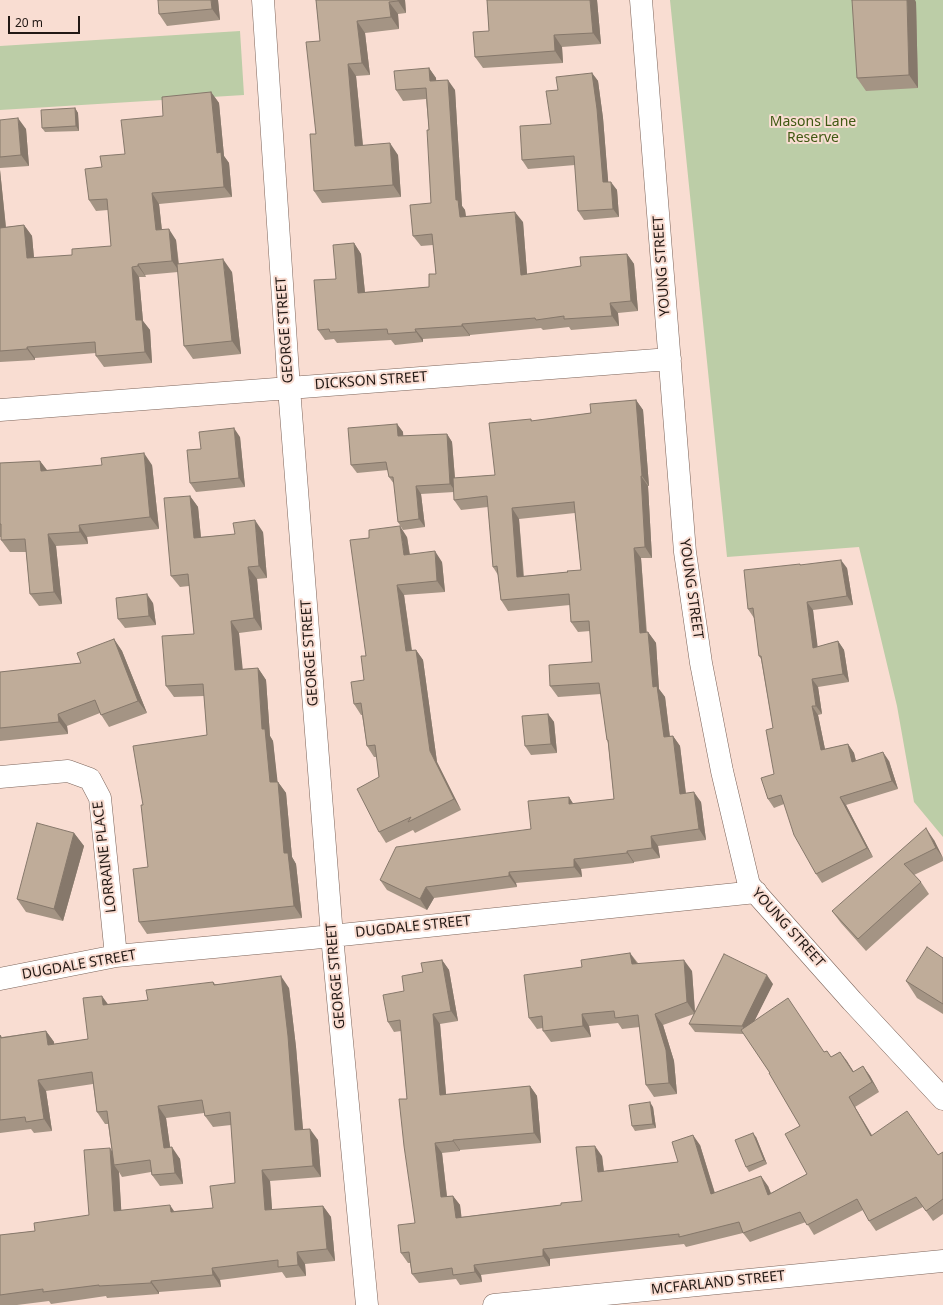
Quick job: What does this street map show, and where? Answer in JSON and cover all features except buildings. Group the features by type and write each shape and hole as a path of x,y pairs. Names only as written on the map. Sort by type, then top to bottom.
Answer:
{"street":[{"name":"GEORGE STREET","path":"263,0 289,388 332,936 367,1305"},
{"name":"YOUNG STREET","path":"641,0 685,552 701,663 722,771 749,885 852,1001 943,1099"},
{"name":"DICKSON STREET","path":"0,410 670,359"},
{"name":"LORRAINE PLACE","path":"0,777 68,771 90,779 100,798 116,956"},
{"name":"DUGDALE STREET","path":"0,979 116,956 332,936 756,892"},
{"name":"MCFARLAND STREET","path":"494,1305 943,1261"}],"green space":[{"name":"Masons Lane Reserve","path":"670,0 943,0 943,837 914,802 897,706 859,547 727,557"},
{"path":"240,31 244,95 0,110 0,46"}]}
